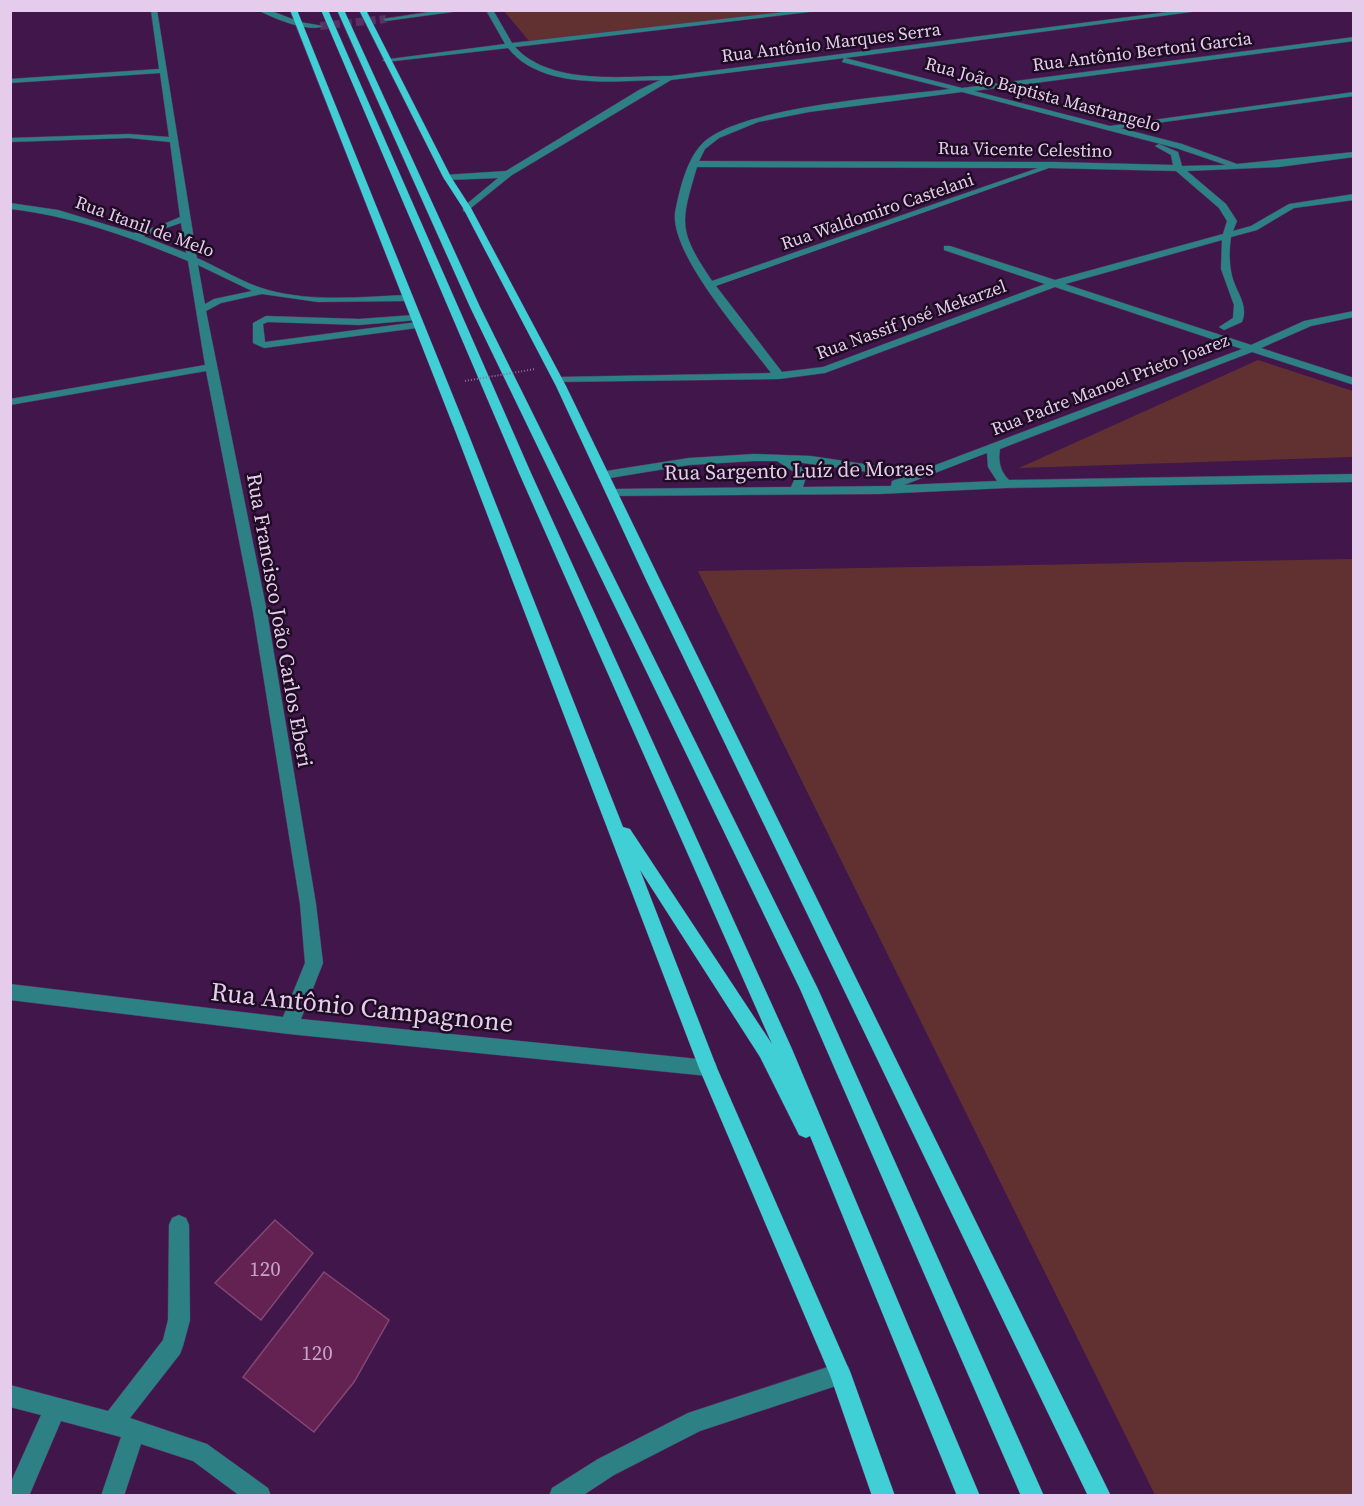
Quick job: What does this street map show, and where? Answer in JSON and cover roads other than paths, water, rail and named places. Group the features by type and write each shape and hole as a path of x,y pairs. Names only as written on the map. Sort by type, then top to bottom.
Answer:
{"main road":[{"path":"340,10 475,307 809,989 1033,1496"},
{"path":"362,10 447,177 558,380 654,582 1100,1496"},
{"path":"295,19 470,455 708,1068 840,1374 884,1496"},
{"path":"321,19 783,1050 969,1496"},
{"path":"607,808 766,1051 844,1196"}],"street":[{"name":"Rua Francisco João Carlos Eberi","path":"154,10 185,218 211,367 260,612 308,904 314,963 289,1026"},
{"path":"261,10 295,19 321,19"},
{"path":"406,10 384,16 464,10"},
{"name":"Rua Antônio Marques Serra","path":"489,10 511,46 525,61 564,74 602,78 671,78 1203,10"},
{"path":"386,60 823,10"},
{"name":"Rua Antônio Bertoni Garcia","path":"779,376 710,285 691,253 679,225 679,212 694,164 706,144 729,131 763,118 1353,39"},
{"name":"Rua João Baptista Mastrangelo","path":"837,57 1108,127 1190,150 1239,167"},
{"path":"10,81 162,71"},
{"path":"602,78 632,85 637,87 640,93"},
{"path":"466,209 509,173 640,93 671,78"},
{"path":"1009,102 1003,97 1004,93 1020,83"},
{"path":"1108,127 1353,94"},
{"path":"1151,139 1154,130 1159,126 1197,116"},
{"path":"129,136 171,124"},
{"path":"10,140 129,136 174,140"},
{"path":"1137,136 1175,154 1178,168 1223,206 1232,221 1226,235 1224,267 1241,305 1238,320 1224,327"},
{"name":"Rua Vicente Celestino","path":"694,164 1054,165 1178,168 1239,167 1353,154"},
{"path":"953,165 983,175 992,182 993,188"},
{"name":"Rua Waldomiro Castelani","path":"710,285 1054,165"},
{"path":"447,177 486,177 509,173"},
{"name":"Rua Nassif José Mekarzel","path":"558,380 779,376 825,370 1056,283 1267,222 1280,211 1292,206 1353,197"},
{"name":"Rua Itanil de Melo","path":"10,206 36,208 78,217 193,260 264,291 336,302 406,298"},
{"path":"132,236 162,228 185,218"},
{"path":"947,248 1353,382"},
{"name":"Rua Itanil de Melo","path":"201,310 218,301 264,291"},
{"name":"Rua Padre Manoel Prieto Joarez","path":"879,490 1253,348 1308,323 1353,314"},
{"path":"266,319 416,322 264,345 258,343 258,323 266,319"},
{"path":"10,402 211,367"},
{"path":"994,447 992,463 995,471 1006,484"},
{"name":"Rua Sargento Luíz de Moraes","path":"604,475 676,462 728,457 778,457 985,484"},
{"path":"778,457 796,466 801,472 801,482 796,490"},
{"path":"660,491 652,485 653,474 676,462"},
{"name":"Rua Sargento Luíz de Moraes","path":"613,493 879,490 985,484 1353,478"},
{"name":"Rua Antônio Campagnone","path":"10,992 289,1026 708,1068"},
{"path":"112,1423 172,1346 179,1320 179,1225"},
{"path":"560,1496 606,1467 696,1420 840,1374"},
{"path":"10,1396 112,1423 199,1452 260,1496"},
{"path":"18,1496 55,1408"},
{"path":"112,1496 135,1430"}],"tunnel":[{"path":"320,26 386,19"}]}
